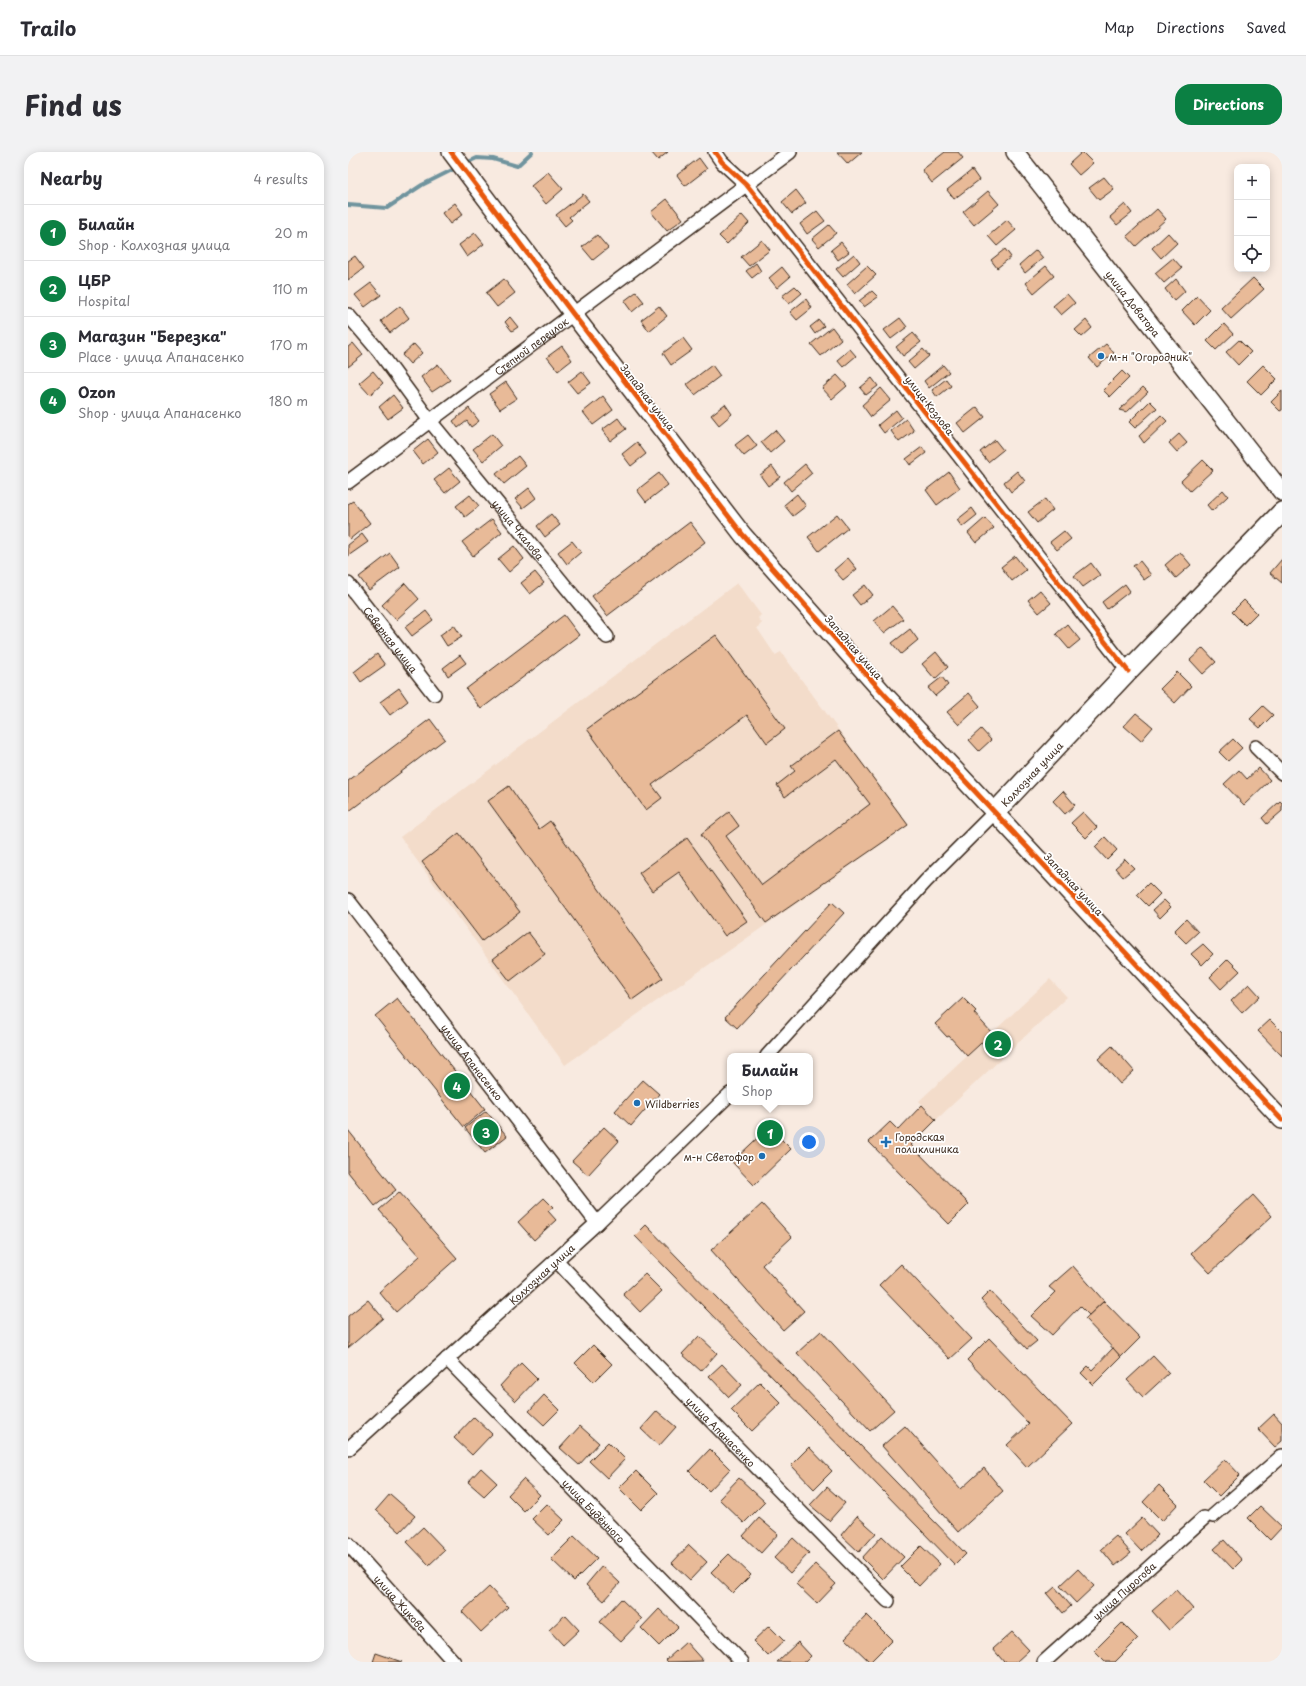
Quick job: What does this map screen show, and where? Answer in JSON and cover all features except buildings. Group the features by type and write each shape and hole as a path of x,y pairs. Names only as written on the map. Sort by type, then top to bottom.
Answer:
{"main road":[{"name":"Колхозная улица","path":"995,812 1282,512"}],"street":[{"name":"улица Козлова","path":"715,152 722,162 746,184 1128,672"},
{"name":"Степной переулок","path":"348,482 790,152"},
{"name":"улица Доватора","path":"1015,152 1282,492"},
{"name":"Западная улица","path":"453,154 573,314 743,535 885,695 1128,957 1282,1120"},
{"name":"улица Чкалова","path":"348,315 378,350 430,421 607,637"},
{"name":"Северная улица","path":"348,584 434,694"},
{"path":"1256,747 1282,773"},
{"name":"Колхозная улица","path":"770,1053 926,881 995,812"},
{"name":"улица Апанасенко","path":"348,900 597,1222"},
{"name":"Колхозная улица","path":"348,1448 556,1260 727,1097"},
{"name":"улица Апанасенко","path":"556,1260 620,1328 888,1602"},
{"name":"улица Будённого","path":"447,1359 742,1662"},
{"name":"улица Пирогова","path":"1044,1662 1208,1517 1282,1456"},
{"name":"улица Жукова","path":"348,1544 454,1662"}],"shaded area":[{"path":"737,583 761,615 758,618 762,623 757,628 775,655 781,652 909,825 565,1065 400,837"},
{"path":"1050,979 1067,997 936,1120 919,1101"}],"waterway":[{"path":"464,164 477,158 493,159 517,166 532,152"},
{"path":"348,205 387,208 422,185 458,167"}],"cycle path":[{"path":"451,152 573,314 743,535 885,695 1282,1120"},
{"path":"715,152 722,162 746,184 1128,671"}],"place":[{"name":"м-н \"Огородник\"","path":"1101,356"},
{"name":"ЦБР","path":"998,1044"},
{"name":"Ozon","path":"457,1086"},
{"name":"Wildberries","path":"637,1103"},
{"name":"Магазин \"Березка\"","path":"486,1132"},
{"name":"Билайн","path":"770,1133"},
{"name":"Городская поликлиника","path":"886,1142"},
{"name":"м-н Светофор","path":"762,1156"}]}
